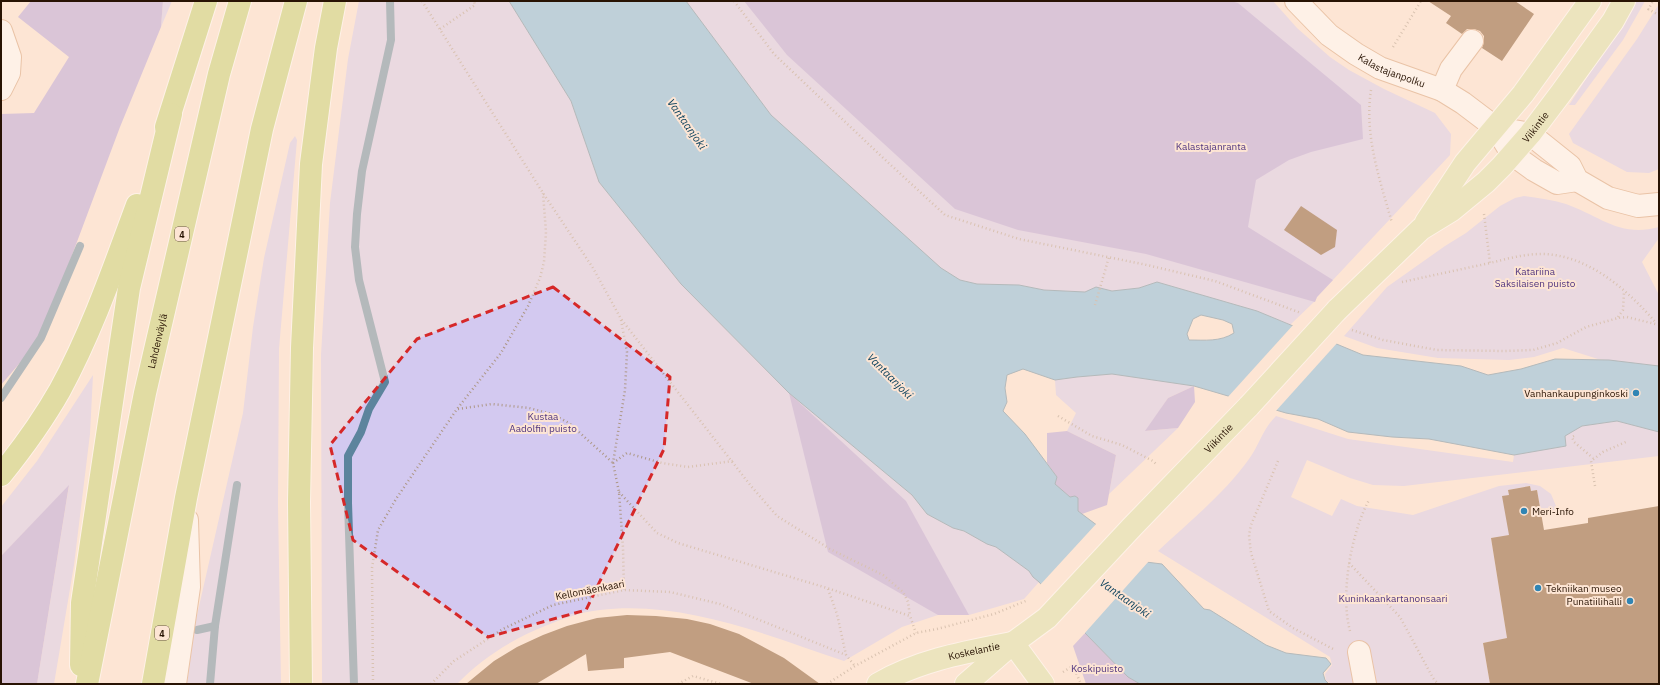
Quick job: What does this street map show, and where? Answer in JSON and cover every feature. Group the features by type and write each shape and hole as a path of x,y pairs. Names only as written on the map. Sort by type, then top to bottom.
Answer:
{"highway":[{"path":"1,475 21,450 59,390 87,335 171,114 206,1"},
{"name":"Lahdenväylä","path":"87,684 145,393 220,74 240,1"},
{"name":"4","path":"152,684 186,498 262,129 296,1"},
{"path":"301,684 299,502 302,348 311,164 326,48 335,1"},
{"path":"81,684 82,603 129,288 171,114"}],"main road":[{"name":"Viikintie","path":"1421,230 1465,163 1496,128 1523,94 1590,1"},
{"name":"Viikintie","path":"1013,643 1047,618 1132,527 1249,406 1337,310 1421,230 1452,210 1486,182 1530,134 1613,21 1624,1"},
{"name":"Koskelantie","path":"878,684 924,664 952,655 1013,643"},
{"name":"Koskelantie","path":"966,684 1013,643"},
{"path":"1013,643 1043,684"}],"street":[{"name":"Kalastajanpolku","path":"1296,1 1329,35 1356,54 1380,68 1442,90 1463,103 1496,128 1512,154"},
{"path":"1,31 10,56 10,73 1,89"},
{"path":"1442,90 1450,68 1472,41"},
{"name":"Kalastajanpolku","path":"1496,128 1530,134"},
{"path":"1530,134 1570,166 1577,180 1608,198 1638,206 1659,204"},
{"path":"1512,154 1534,170 1557,183 1577,180"},
{"path":"175,684 189,587 186,498"},
{"path":"1358,652 1365,684"}],"path":[{"path":"422,1 543,193 593,268 621,319 733,460 751,486 777,516 830,549 883,575 903,592 908,602 910,616 916,633"},
{"path":"440,29 475,5 474,1"},
{"path":"734,1 774,54 945,215 1019,239 1147,264 1215,282 1302,313"},
{"path":"1392,223 1374,157 1369,107 1372,84 1380,68 1421,1"},
{"path":"1648,9 1659,15"},
{"path":"373,684 372,568 378,530 396,499 458,409 501,353 528,306 540,278 544,262 546,232 543,193"},
{"path":"1484,214 1490,262"},
{"path":"1401,282 1490,262 1540,254 1565,257 1592,268 1624,292 1659,325"},
{"path":"1095,305 1109,257"},
{"path":"1618,318 1623,310 1624,292"},
{"path":"1349,330 1383,340 1438,350 1504,351 1533,350 1557,343 1586,327 1618,318 1627,317 1656,323"},
{"path":"621,319 627,352 626,390 613,463 619,492 624,590"},
{"path":"458,409 492,404 529,408 552,414 569,423 613,463"},
{"path":"1058,416 1092,436 1122,445 1153,461 1157,465"},
{"path":"1574,436 1572,437 1574,442 1593,458"},
{"path":"1595,486 1591,460 1603,452 1628,442"},
{"path":"613,463 627,453 662,463 688,467 733,460"},
{"path":"1278,461 1251,526 1249,535 1251,553 1268,610 1293,628 1340,653 1358,652 1350,629 1347,610 1349,562 1361,515 1369,500"},
{"path":"619,492 657,533 678,543 827,588 910,616"},
{"path":"1349,562 1400,617 1433,678 1438,684"},
{"path":"827,588 837,614 846,655"},
{"name":"Kellomäenkaari","path":"431,684 454,661 503,629 553,605 624,590 670,592 720,604 846,655 855,666"},
{"path":"827,684 855,666 916,633 994,614 1029,600"},
{"path":"1073,666 1081,684"},
{"path":"678,684 693,676 721,684"}],"highlighted area":[{"path":"553,287 670,377 664,449 586,610 488,637 353,540 330,445 417,339"}],"green space":[{"path":"31,1 163,1 161,27 120,127 41,338 1,385 1,114 34,113 69,57 18,17"},
{"path":"163,1 172,1 161,27"},
{"name":"Kustaa Aadolfin puisto","path":"359,1 509,1 571,101 599,182 681,284 789,393 912,495 927,514 953,528 964,531 987,544 996,547 1029,571 1039,582 1024,599 969,615 938,615 902,627 844,661 724,622 662,610 631,608 586,612 551,623 509,643 498,650 476,666 457,684 322,684 321,355 330,203 348,59"},
{"name":"Kalastajanranta","path":"686,1 1273,1 1297,28 1330,57 1349,70 1384,89 1435,113 1451,134 1450,155 1317,297 1315,301 1290,325 1257,311 1157,282 1139,288 1112,291 1096,287 1085,292 1044,290 1019,285 977,284 960,280 941,268 771,115"},
{"name":"Kalastajanranta","path":"744,1 1231,1 1238,3 1361,105 1363,139 1311,152 1289,160 1256,180 1248,227 1333,280 1317,297 1315,302 1146,254 1018,230 955,209 787,55"},
{"path":"1637,1 1645,1 1623,40 1575,105 1569,105"},
{"path":"1659,4 1659,169 1649,173 1627,172 1573,143 1569,134 1637,39"},
{"path":"295,136 297,140 279,349 278,505 281,684 187,684 195,624 243,413 253,327 264,258 290,143"},
{"name":"Katariina Saksilaisen puisto","path":"1524,196 1566,204 1621,228 1645,230 1659,227 1659,238 1642,262 1659,295 1659,366 1598,359 1563,348 1534,357 1509,360 1438,358 1377,348 1344,336 1387,287 1466,233 1500,206 1515,198"},
{"path":"1112,374 1194,386 1168,398 1146,431 1178,428 1109,494 1116,455 1067,431 1076,413 1056,395 1055,380"},
{"path":"93,375 90,434 74,565 54,684 37,684 69,486 1,556 1,507 37,461"},
{"path":"1194,386 1195,402 1178,428 1145,431 1168,398"},
{"path":"789,393 906,501 969,615 938,615 828,552"},
{"name":"Kuninkaankartanonsaari","path":"1276,416 1348,439 1513,462 1514,455 1566,446 1565,436 1582,426 1617,421 1659,432 1659,456 1404,486 1373,485 1350,478 1307,460 1291,497 1332,516 1341,499 1357,506 1413,515 1499,486 1526,483 1540,486 1551,494 1556,506 1553,514 1544,517 1541,512 1537,490 1531,491 1530,486 1508,490 1518,534 1491,538 1507,638 1483,643 1490,684 1331,684 1326,680 1325,674 1332,665 1330,657 1158,551 1206,507 1240,471 1256,448 1267,427"},
{"path":"1067,431 1116,455 1107,505 1082,514 1078,511 1075,496 1070,497 1054,484 1057,477 1047,463 1047,433"},
{"path":"69,485 37,684 1,684 1,556"},
{"name":"Koskipuisto","path":"1085,633 1128,677 1140,684 1086,684 1073,646"}],"water":[{"name":"Vantaanjoki","path":"509,1 686,1 771,115 941,268 960,280 977,284 1019,285 1044,290 1085,292 1096,287 1112,291 1139,288 1157,282 1257,311 1363,355 1461,366 1488,375 1521,369 1555,359 1609,360 1659,366 1659,432 1617,421 1582,426 1565,436 1566,446 1514,455 1429,439 1348,432 1318,419 1286,413 1194,386 1112,374 1055,380 1023,369 1007,375 1005,388 1007,402 1003,411 1025,434 1057,477 1055,484 1070,497 1075,496 1078,498 1078,511 1146,562 1162,564 1204,609 1210,610 1266,645 1286,653 1326,658 1331,664 1323,673 1325,680 1329,684 1140,684 1128,677 1085,633 1029,571 996,547 987,544 964,531 953,528 927,514 912,495 789,393 681,284 599,182 571,101","holes":["1201,315 1223,320 1232,324 1234,333 1218,339 1189,340 1187,334 1193,319"]}],"pier":[{"path":"1294,324 1338,342 1275,412 1227,398"},
{"path":"1097,523 1149,561 1084,634 1040,585"}],"building":[{"path":"1428,1 1515,1 1534,14 1502,61 1482,48 1484,36 1480,31 1467,29 1462,34 1446,23 1451,16"},
{"path":"1301,206 1337,230 1335,247 1321,255 1284,230"},
{"path":"1530,486 1531,491 1537,490 1544,530 1588,523 1588,518 1659,506 1659,684 1490,684 1483,643 1507,638 1491,538 1509,535 1502,496 1509,495 1508,490"},
{"path":"627,615 687,619 710,624 739,634 784,658 820,684 754,684 670,652 624,658 624,668 588,671 586,654 536,684 466,684 494,661 517,647 543,635 567,626 597,618"}],"waterway":[{"path":"354,684 348,503 348,456 361,432 369,409 385,382 359,280 355,247 362,171 391,40 390,1"},
{"path":"1,398 41,338 80,246"},
{"path":"215,626 237,485"},
{"path":"197,630 215,626 210,684"}],"place":[{"name":"Vanhankaupunginkoski","path":"1636,393"},
{"name":"Meri-Info","path":"1524,511"},
{"name":"Tekniikan museo","path":"1538,588"},
{"name":"Punatiilihalli","path":"1630,601"}]}
